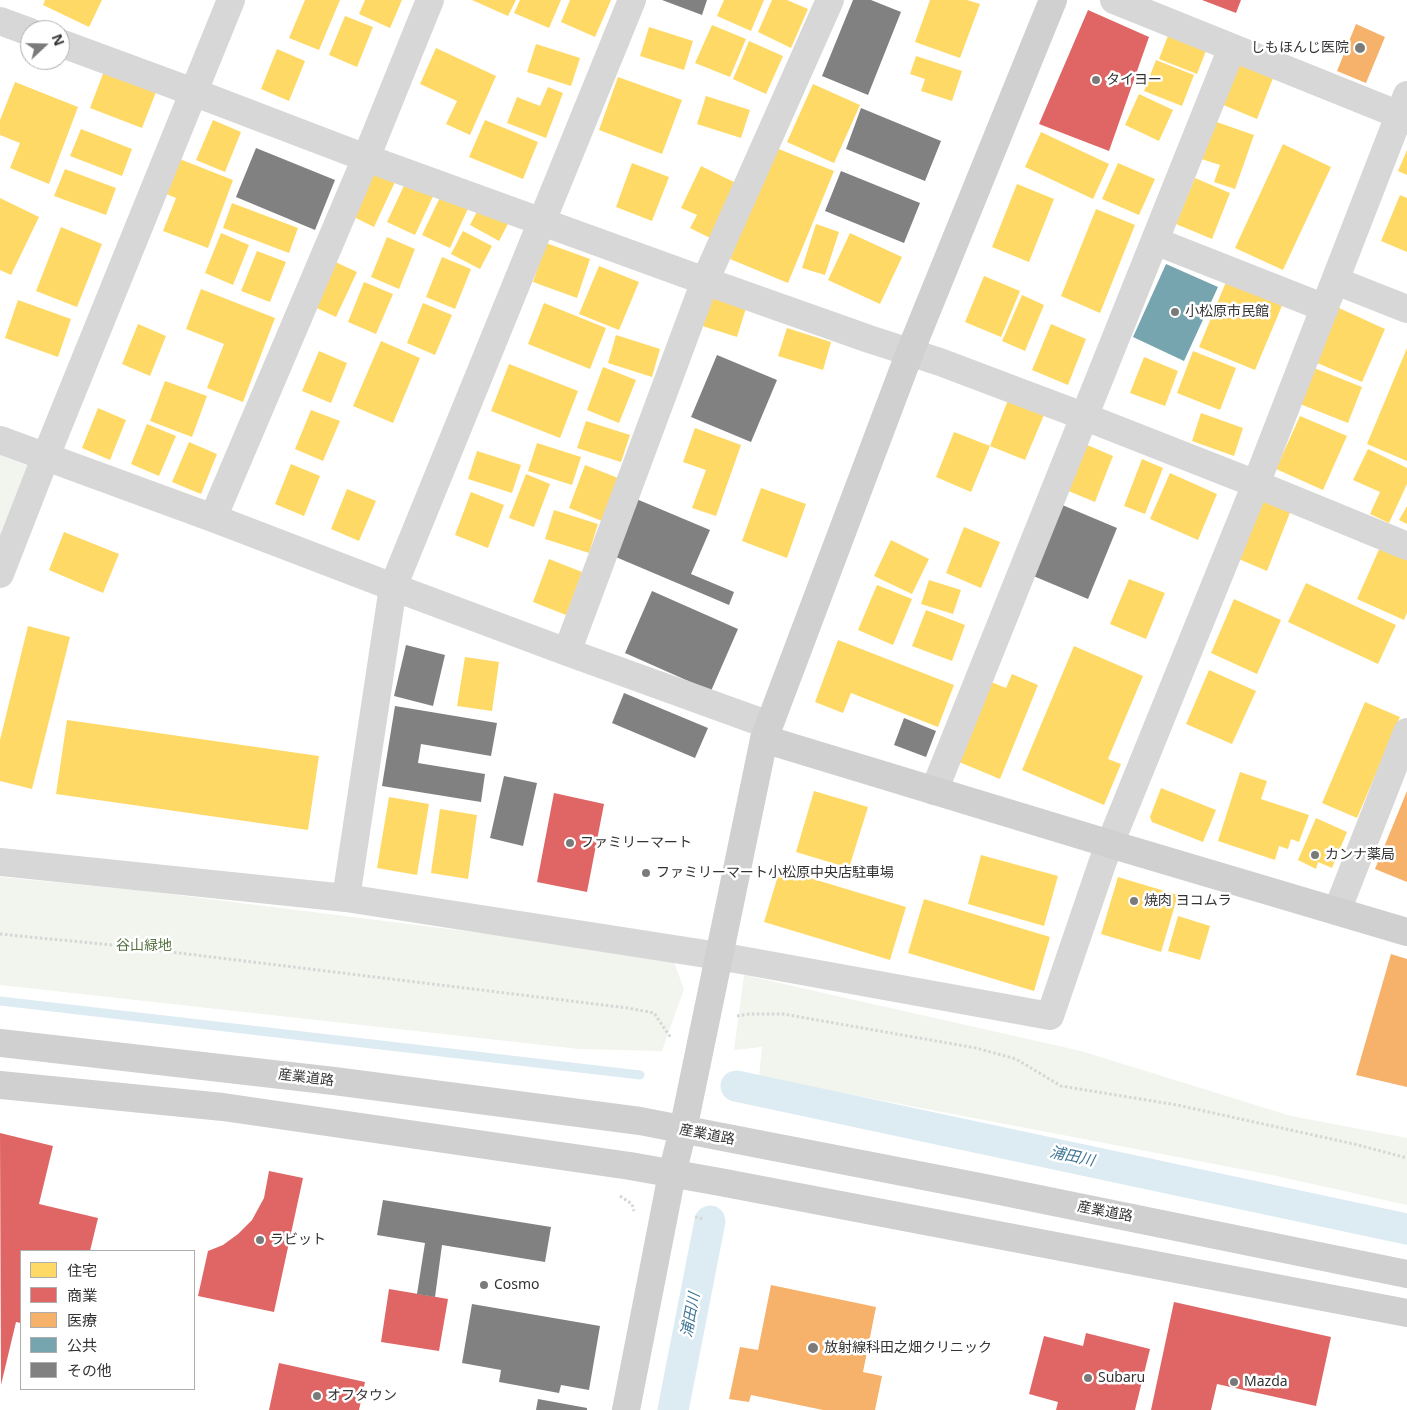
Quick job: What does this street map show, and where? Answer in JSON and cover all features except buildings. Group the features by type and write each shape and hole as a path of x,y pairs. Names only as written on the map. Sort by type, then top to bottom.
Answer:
{"main road":[{"path":"626,1410 672,1174 683,1130 767,732 910,352 1053,0"},
{"path":"767,732 934,791 1407,932"},
{"name":"産業道路","path":"0,1043 334,1081 626,1119 994,1190 1407,1274"},
{"path":"0,1085 223,1107 672,1174 1407,1313"}],"street":[{"path":"0,574 231,0"},
{"path":"213,518 366,158 430,0"},
{"path":"346,898 393,587 632,0"},
{"path":"567,652 705,281 830,0"},
{"path":"0,862 346,898 719,956 1050,1016 1110,844 1256,484 1404,109 1232,48 1114,0"},
{"path":"0,21 20,28"},
{"path":"70,47 366,158 705,281 910,352 1083,416 1407,546"},
{"path":"934,791 1232,48"},
{"path":"1155,241 1325,308"},
{"path":"1336,281 1407,309"},
{"path":"0,440 213,518 567,652 767,732"},
{"path":"1337,911 1407,732"}],"path":[{"path":"0,934 132,947 628,1008 654,1013 675,1043"},
{"path":"735,1016 783,1014 976,1048 1016,1059 1062,1086 1177,1105 1354,1144 1407,1158"},
{"path":"616,1194 632,1204 635,1215"},
{"path":"695,1218 703,1219"}],"green space":[{"path":"0,455 28,466 0,536"},
{"name":"谷山緑地","path":"0,877 145,891 672,957 684,989 662,1051 579,1049 0,985"},
{"path":"744,975 1081,1051 1291,1116 1407,1138 1407,1205 1272,1175 759,1077 762,1047 734,1050"}],"waterway":[{"path":"0,1001 640,1075"},
{"name":"浦田川","path":"736,1086 1407,1229"},
{"name":"浦田川","path":"673,1410 710,1221"}],"place":[{"name":"しもほんじ医院","path":"1360,48"},
{"name":"タイヨー","path":"1096,80"},
{"name":"小松原市民館","path":"1175,312"},
{"name":"ファミリーマート","path":"570,843"},
{"name":"カンナ薬局","path":"1315,855"},
{"name":"ファミリーマート小松原中央店駐車場","path":"646,873"},
{"name":"焼肉 ヨコムラ","path":"1134,901"},
{"name":"ラビット","path":"260,1240"},
{"name":"Cosmo","path":"484,1285"},
{"name":"放射線科田之畑クリニック","path":"813,1348"},
{"name":"Subaru","path":"1088,1378"},
{"name":"Mazda","path":"1234,1382"},
{"name":"オフタウン","path":"317,1396"}]}
